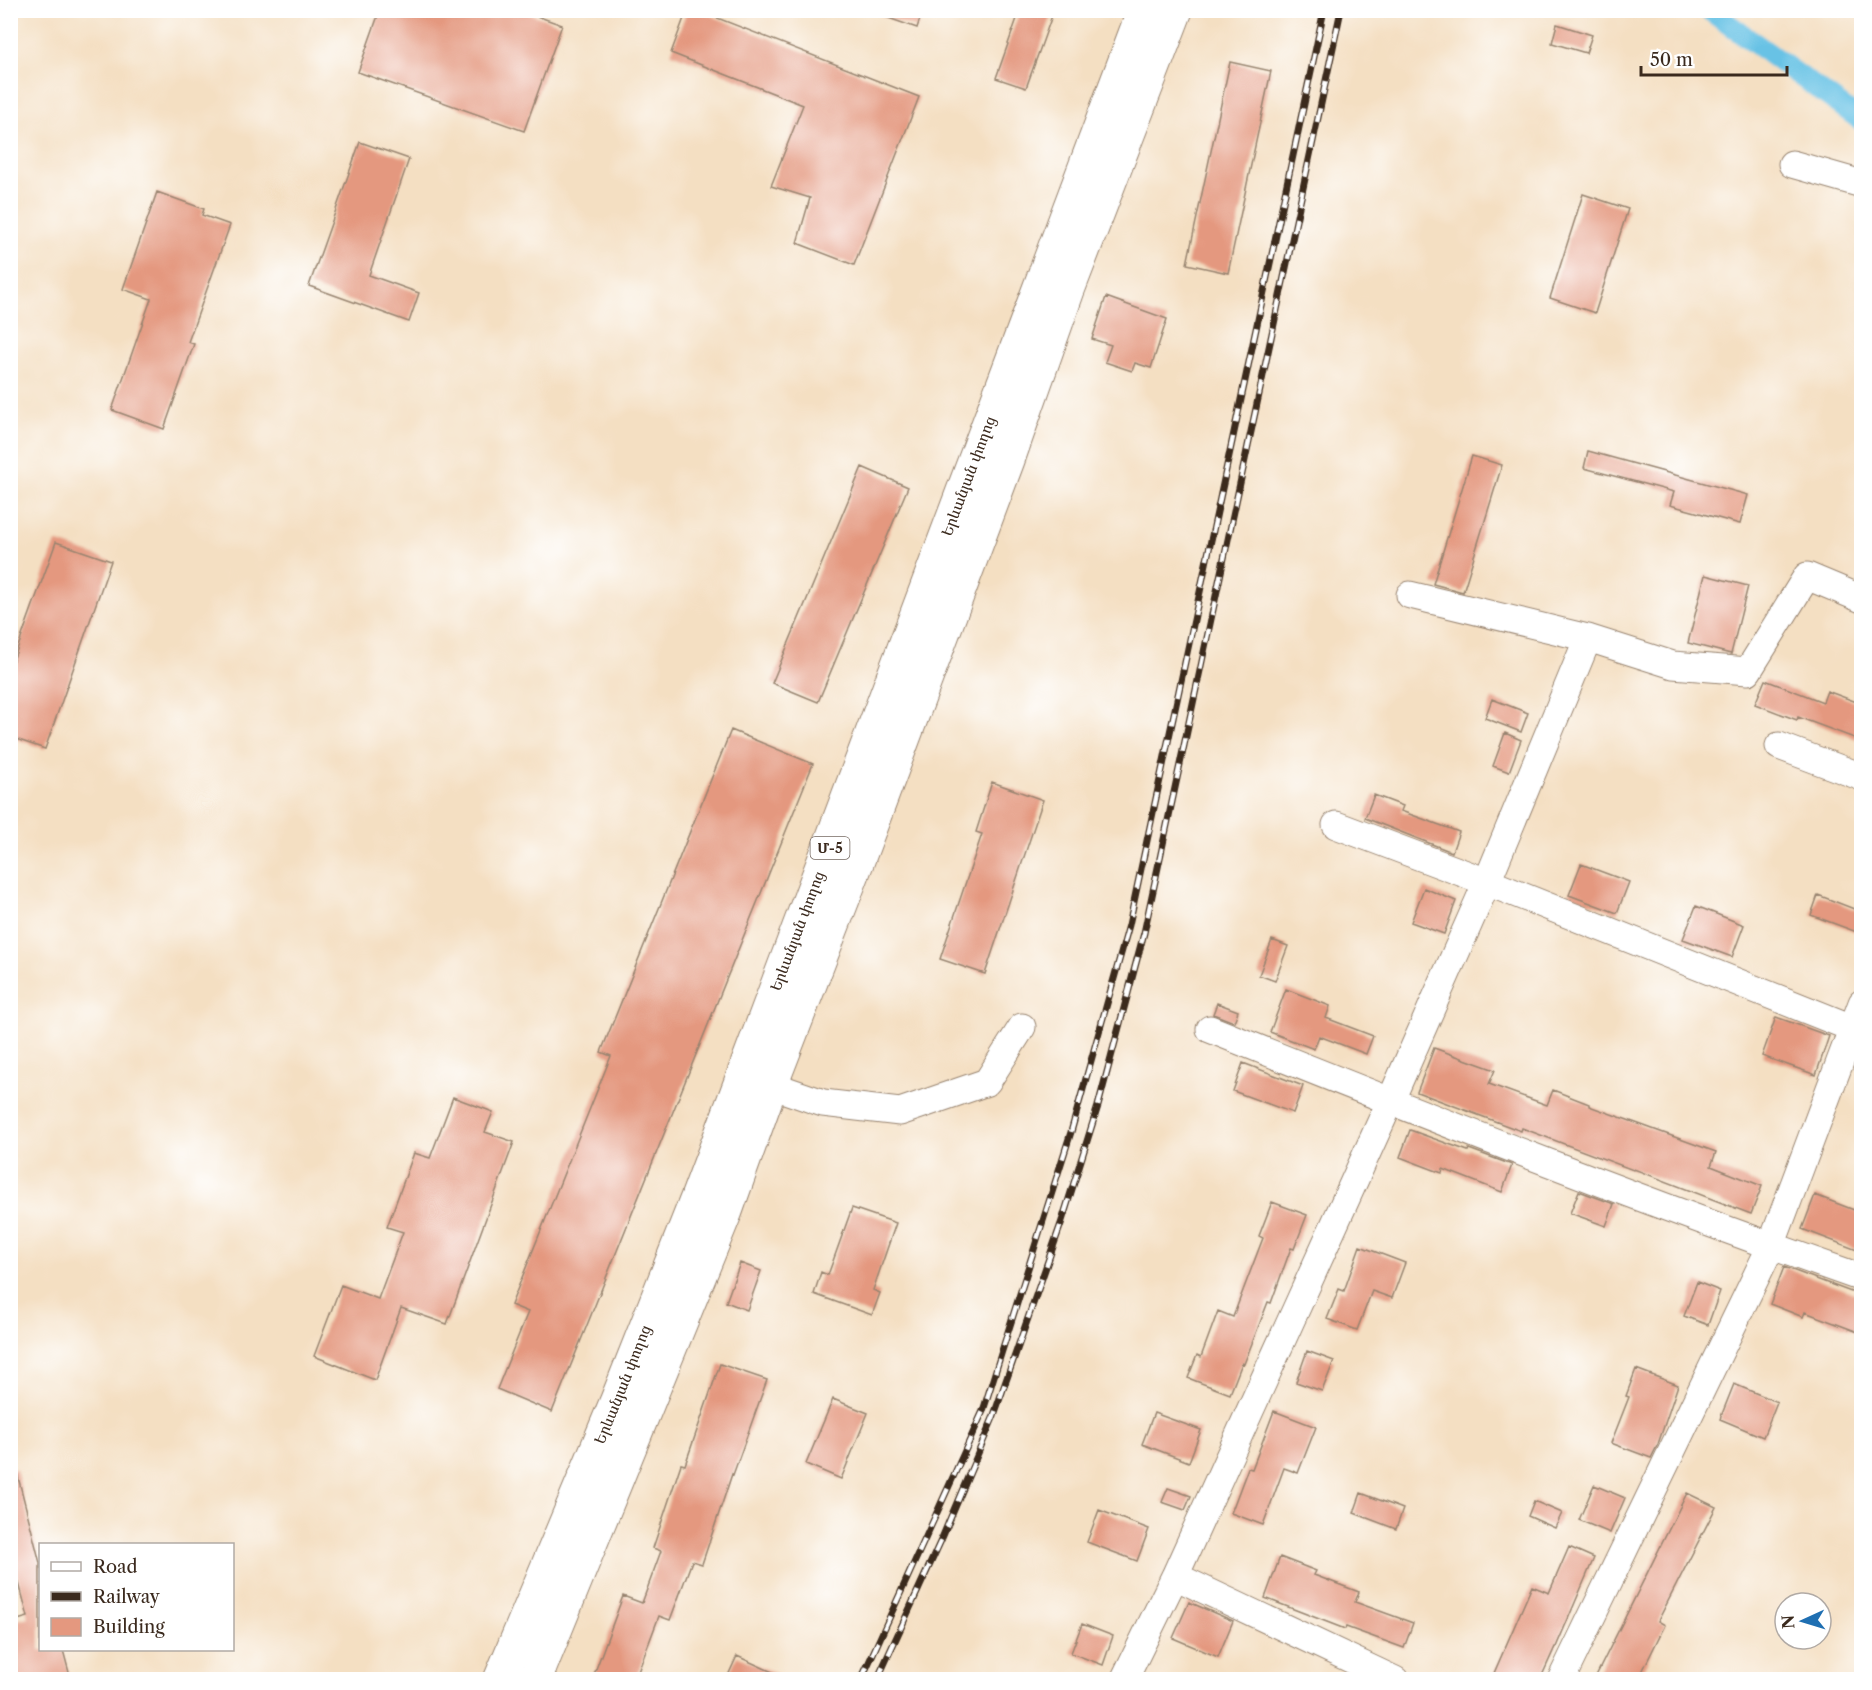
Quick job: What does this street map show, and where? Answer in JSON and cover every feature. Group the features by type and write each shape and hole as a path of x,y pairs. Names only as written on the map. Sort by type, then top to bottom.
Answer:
{"highway":[{"name":"Երևանյան փողոց","path":"535,1680 837,871 1144,10"},
{"name":"Երևանյան փողոց","path":"500,1680 616,1400 771,1085 837,871 1008,460 1068,290 1176,10"}],"street":[{"path":"1792,164 1862,184"},
{"path":"1410,595 1588,638 1673,665 1748,671 1807,576 1862,598"},
{"path":"1124,1680 1176,1576 1390,1102 1487,882 1588,638"},
{"path":"1779,746 1862,777"},
{"path":"1336,825 1487,882 1857,1030"},
{"path":"1561,1680 1771,1246 1857,1030 1862,1003"},
{"path":"771,1085 823,1103 900,1113 987,1082 1022,1027"},
{"path":"1210,1029 1390,1102 1771,1246 1862,1278"},
{"path":"1176,1576 1395,1680"}],"building":[{"path":"380,10 520,10 562,25 524,131 358,72"},
{"path":"687,10 697,10 919,97 854,265 797,243 810,198 771,186 803,105 671,53"},
{"path":"874,10 923,10 917,28 874,13"},
{"path":"1020,10 1054,10 1026,88 996,78"},
{"path":"1557,24 1592,35 1586,53 1552,43"},
{"path":"1230,62 1271,71 1228,273 1187,264"},
{"path":"360,142 409,159 369,275 419,293 409,322 309,286"},
{"path":"157,192 204,209 202,215 230,225 188,342 194,344 164,429 112,410 151,299 123,289"},
{"path":"1583,194 1628,209 1595,313 1550,298"},
{"path":"1106,297 1167,319 1151,368 1135,363 1132,371 1105,362 1111,345 1092,339"},
{"path":"1588,451 1748,495 1740,524 1670,505 1674,492 1584,468"},
{"path":"1472,456 1502,465 1463,592 1433,584"},
{"path":"862,467 908,487 818,702 772,683"},
{"path":"56,542 111,561 45,749 10,737 10,669"},
{"path":"1705,575 1748,586 1731,654 1688,643"},
{"path":"1765,680 1823,702 1827,691 1862,704 1862,741 1755,704"},
{"path":"1492,699 1528,713 1521,732 1485,718"},
{"path":"731,730 813,764 552,1412 497,1389 528,1312 511,1305 611,1056 601,1052"},
{"path":"1505,733 1521,740 1509,772 1493,766"},
{"path":"992,782 1043,800 985,974 940,959 982,834 976,832"},
{"path":"1374,795 1403,806 1401,811 1459,832 1452,852 1365,818"},
{"path":"1581,864 1629,882 1617,913 1569,895"},
{"path":"1424,888 1456,901 1444,934 1411,922"},
{"path":"1818,895 1862,912 1862,934 1811,915"},
{"path":"1696,906 1744,925 1732,957 1683,939"},
{"path":"1272,940 1288,946 1275,981 1259,975"},
{"path":"1286,989 1330,1006 1326,1018 1373,1036 1366,1054 1319,1036 1314,1049 1270,1032"},
{"path":"1217,1003 1238,1011 1234,1022 1213,1014"},
{"path":"1776,1017 1829,1036 1816,1075 1762,1056"},
{"path":"1434,1048 1495,1070 1489,1084 1547,1105 1553,1090 1589,1104 1589,1106 1716,1152 1711,1166 1762,1186 1751,1214 1522,1128 1521,1131 1417,1092"},
{"path":"1243,1063 1303,1086 1293,1113 1233,1091"},
{"path":"453,1097 493,1112 485,1132 514,1142 447,1324 401,1308 375,1380 314,1356 341,1285 378,1299 403,1232 387,1227 414,1153 430,1158"},
{"path":"1410,1130 1512,1165 1502,1192 1443,1169 1442,1173 1400,1157"},
{"path":"1579,1191 1614,1204 1606,1226 1570,1213"},
{"path":"1815,1195 1862,1213 1862,1252 1802,1229"},
{"path":"1272,1202 1307,1215 1230,1394 1188,1378 1197,1355 1201,1357 1218,1311 1233,1317 1263,1238 1259,1236"},
{"path":"852,1208 896,1223 873,1290 880,1293 872,1315 814,1294 821,1272 828,1275"},
{"path":"1360,1246 1405,1263 1392,1298 1372,1291 1357,1330 1327,1319 1339,1289 1344,1291"},
{"path":"740,1263 761,1271 747,1310 726,1302"},
{"path":"1784,1267 1862,1296 1862,1322 1858,1332 1805,1312 1803,1317 1770,1304"},
{"path":"1697,1282 1720,1291 1708,1325 1684,1316"},
{"path":"1307,1351 1334,1361 1322,1391 1296,1382"},
{"path":"720,1364 767,1380 702,1564 692,1561 670,1620 659,1616 635,1680 592,1680 623,1596 642,1603 661,1551 653,1548 681,1464 685,1465"},
{"path":"1636,1369 1678,1385 1651,1458 1611,1443 1629,1397 1626,1396"},
{"path":"1734,1384 1777,1402 1763,1437 1720,1419"},
{"path":"833,1399 868,1413 841,1479 806,1464"},
{"path":"1274,1411 1316,1427 1298,1473 1284,1468 1263,1525 1231,1513 1248,1468 1252,1469"},
{"path":"1154,1413 1201,1430 1189,1462 1142,1444"},
{"path":"16,1469 39,1559 39,1651 63,1651 71,1680 10,1680 10,1622 28,1617 10,1549 10,1470"},
{"path":"1594,1485 1625,1498 1610,1533 1579,1520"},
{"path":"1168,1488 1191,1496 1185,1510 1162,1502"},
{"path":"1361,1493 1403,1509 1396,1529 1354,1513"},
{"path":"1687,1493 1716,1507 1658,1621 1665,1625 1638,1680 1594,1680"},
{"path":"1534,1501 1562,1513 1555,1528 1528,1516"},
{"path":"1099,1510 1149,1529 1137,1561 1087,1542"},
{"path":"1569,1547 1594,1558 1540,1680 1491,1680 1532,1586 1549,1593"},
{"path":"1280,1557 1316,1571 1314,1575 1359,1592 1355,1602 1413,1623 1404,1648 1346,1627 1345,1629 1265,1598"},
{"path":"1189,1602 1233,1621 1218,1657 1173,1638"},
{"path":"1082,1624 1113,1636 1103,1665 1071,1653"},
{"path":"737,1656 790,1680 726,1680"}],"waterway":[{"path":"1709,10 1862,121"}],"railway":[{"path":"861,1680 983,1411 1071,1132 1129,925 1324,10"},
{"path":"877,1680 942,1538 993,1418 1062,1221 1098,1106 1144,933 1341,10"}]}
